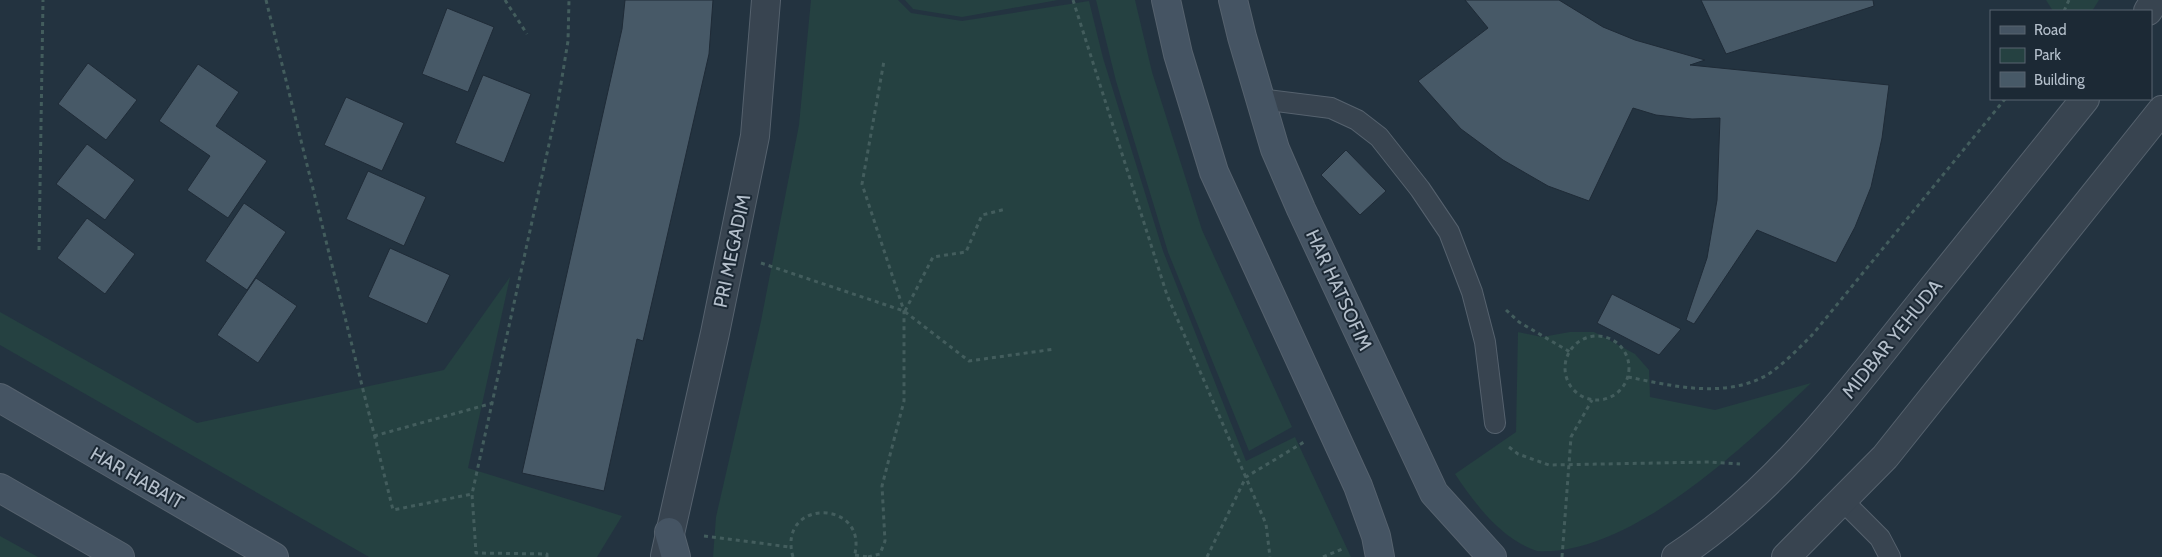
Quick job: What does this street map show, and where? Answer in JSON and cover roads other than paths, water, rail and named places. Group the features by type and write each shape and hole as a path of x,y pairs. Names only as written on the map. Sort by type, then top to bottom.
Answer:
{"main road":[{"path":"1166,0 1181,63 1214,172 1358,486 1376,536 1380,557"},
{"name":"HAR HATSOFIM","path":"1233,0 1275,149 1434,493 1492,557"},
{"name":"HAR HABAIT","path":"0,398 274,557"},
{"path":"0,488 120,557"}],"street":[{"name":"PRI MEGADIM","path":"663,552 677,498 755,136 766,0"},
{"name":"MIDBAR YEHUDA","path":"1676,557 1723,522 1783,466 1834,412 2084,100"},
{"path":"1786,557 1843,501 1885,456 2162,110"}],"lane":[{"path":"1260,99 1331,108 1357,120 1379,137 1420,189 1449,232 1465,274 1485,342 1495,423"},
{"path":"1843,501 1880,538 1890,557"}]}
